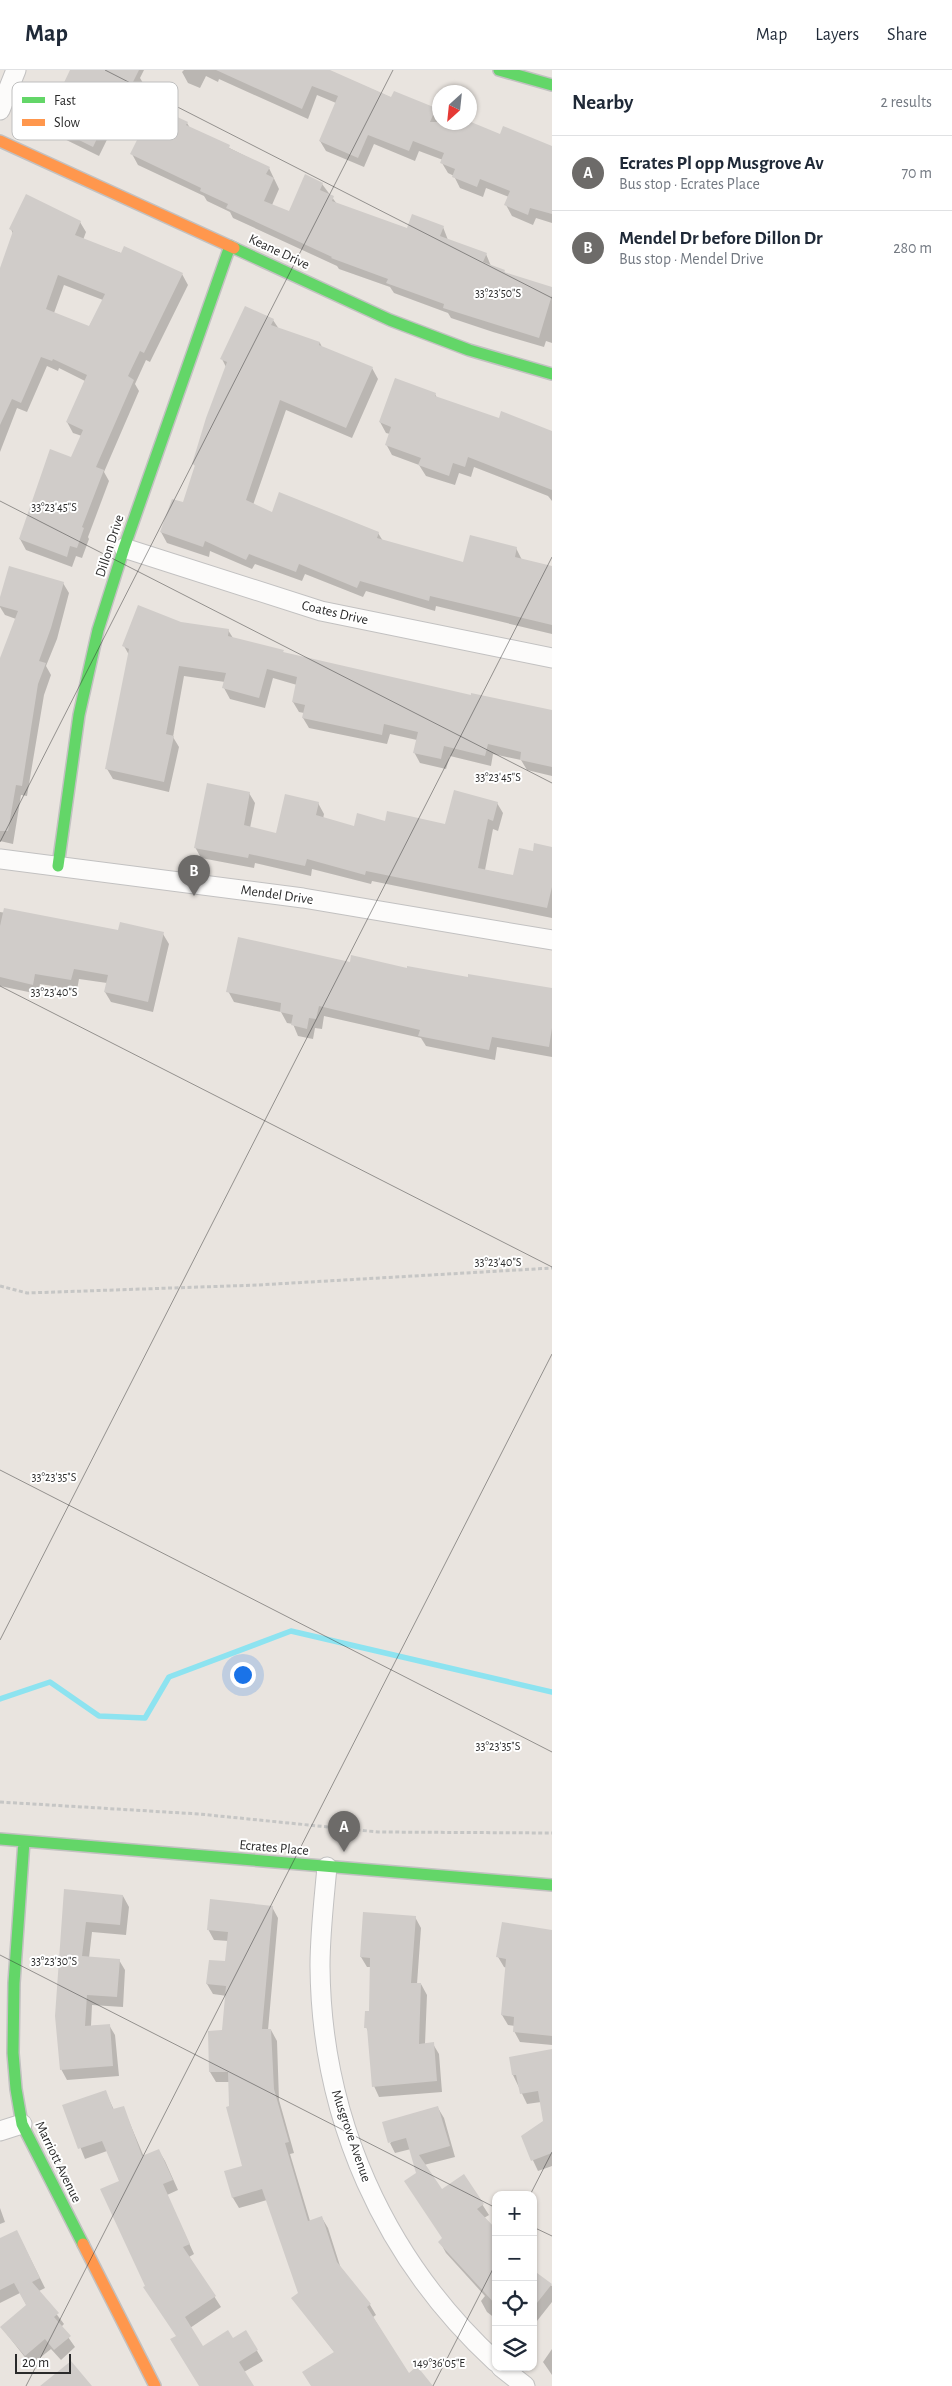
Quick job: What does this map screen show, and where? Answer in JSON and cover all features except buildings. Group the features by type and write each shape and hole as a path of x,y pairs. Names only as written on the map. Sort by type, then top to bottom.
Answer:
{"street":[{"path":"0,110 16,70"},
{"path":"499,70 552,85"},
{"name":"Keane Drive","path":"0,141 430,336 552,374"},
{"name":"Dillon Drive","path":"58,866 72,762 88,671 124,548 230,246"},
{"name":"Coates Drive","path":"124,548 321,611 552,658"},
{"name":"Mendel Drive","path":"0,859 303,898 552,940"},
{"name":"Ecrates Place","path":"0,1840 552,1885"},
{"name":"Marriott Avenue","path":"24,1841 12,2021 15,2089 22,2124 155,2386"},
{"name":"Musgrove Avenue","path":"327,1868 320,1946 322,2010 332,2080 354,2156 380,2209 421,2280 446,2312 492,2358"},
{"path":"0,2131 22,2124"},
{"path":"506,2371 525,2386"}],"path":[{"path":"0,1286 27,1293 258,1285 552,1268"},
{"path":"0,1802 199,1814 378,1832 552,1833"}],"waterway":[{"path":"0,1699 50,1682 99,1716 145,1718 169,1677 291,1631 552,1692"}],"traffic: fast":[{"path":"499,70 552,85"},
{"path":"58,866 79,715 98,630 124,548 230,246"},
{"path":"234,248 390,320 469,350 552,374"},
{"path":"0,1839 552,1885"},
{"path":"24,1841 14,1983 13,2053 16,2089 22,2124 83,2244"}],"traffic: slow":[{"path":"0,141 234,248"},
{"path":"83,2244 155,2386"}],"place":[{"name":"Mendel Dr before Dillon Dr","path":"194,896"},
{"name":"Ecrates Pl opp Musgrove Av","path":"344,1852"}]}
